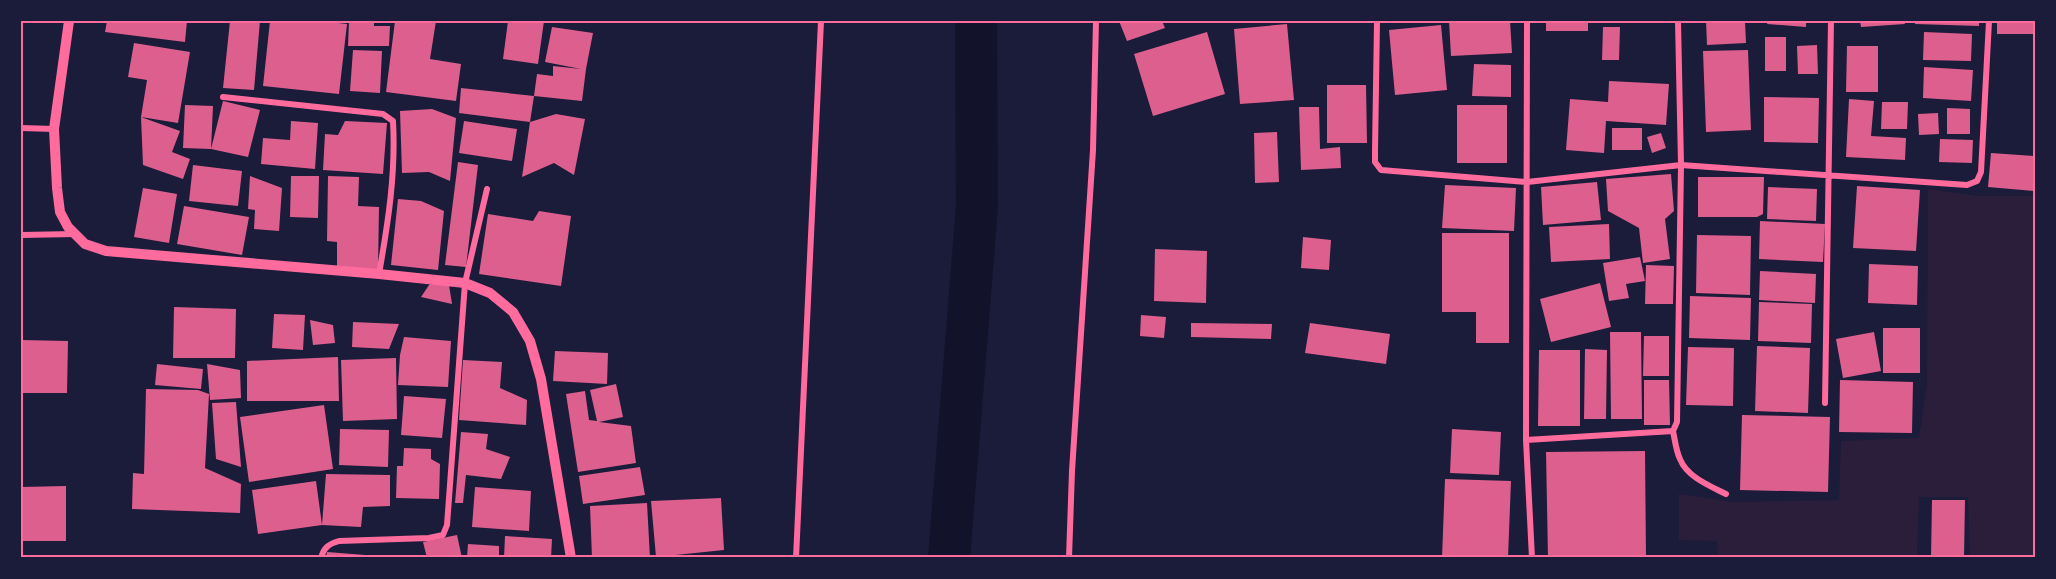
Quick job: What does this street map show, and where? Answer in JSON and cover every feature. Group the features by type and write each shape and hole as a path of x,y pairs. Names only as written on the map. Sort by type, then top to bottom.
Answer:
{"street":[{"path":"69,21 54,129 60,212 68,227 85,244 106,251 465,283 490,293 513,312 530,341 541,380 571,558"},
{"path":"796,558 821,21"},
{"path":"1069,558 1072,471 1093,150 1096,21"},
{"path":"1377,21 1375,151 1378,167 1385,171 1527,182 1680,165 1967,184 1977,181 1981,172 1989,21"},
{"path":"1527,21 1526,440 1532,558"},
{"path":"1678,21 1680,165 1677,422 1673,431 1680,459 1687,470 1701,481 1726,494"},
{"path":"1825,403 1831,21"},
{"path":"224,97 384,114 393,121 391,208 379,274"},
{"path":"21,128 54,129"},
{"path":"321,558 328,544 339,541 429,538 443,535 447,525 465,283 487,189"},
{"path":"21,235 76,234"},
{"path":"1526,440 1673,431"}],"shaded area":[{"path":"1928,189 1978,196 2035,196 2035,558 1970,558 1968,497 1919,497 1917,558 1718,557 1717,541 1679,540 1679,494 1734,502 1839,500 1841,441 1919,438 1927,384"}],"building":[{"path":"107,21 187,21 185,42 105,32"},
{"path":"230,21 260,21 254,90 223,88"},
{"path":"270,21 321,21 347,24 339,94 263,86"},
{"path":"349,21 374,21 374,26 390,26 389,46 348,46"},
{"path":"395,21 436,21 430,59 461,64 456,101 386,92"},
{"path":"508,21 544,21 538,64 503,59"},
{"path":"1119,21 1162,21 1165,28 1127,41"},
{"path":"1449,21 1510,21 1512,53 1451,56"},
{"path":"1546,21 1588,21 1588,31 1546,31"},
{"path":"1706,21 1745,21 1746,43 1707,45"},
{"path":"1768,21 1806,21 1806,27 1767,24"},
{"path":"1860,21 1904,21 1905,24 1861,27"},
{"path":"1915,21 1979,21 1979,26 1915,24"},
{"path":"1997,21 2035,21 2035,34 1997,34"},
{"path":"1287,24 1294,100 1240,104 1234,29"},
{"path":"1441,25 1447,90 1395,95 1389,30"},
{"path":"552,27 593,33 582,101 534,96 537,74 553,76 553,66 581,69 545,62"},
{"path":"1603,27 1620,27 1619,60 1602,60"},
{"path":"1207,32 1225,94 1153,116 1134,54"},
{"path":"1924,32 1972,34 1971,61 1923,60"},
{"path":"1765,37 1786,37 1786,71 1765,71"},
{"path":"134,43 190,52 178,123 141,117 147,80 128,77"},
{"path":"1817,45 1818,74 1798,74 1797,46"},
{"path":"1847,46 1878,46 1878,92 1846,92"},
{"path":"353,50 382,51 380,93 350,91"},
{"path":"1748,50 1751,130 1706,132 1703,51"},
{"path":"1474,64 1511,65 1511,97 1472,96"},
{"path":"1924,67 1973,70 1971,101 1923,98"},
{"path":"1609,81 1669,84 1666,125 1606,121 1604,153 1566,150 1570,99 1608,102"},
{"path":"1327,85 1366,85 1367,143 1327,143"},
{"path":"461,88 534,96 530,122 459,113"},
{"path":"1764,97 1819,98 1818,143 1764,142"},
{"path":"1849,99 1874,101 1871,136 1906,138 1905,160 1846,157"},
{"path":"223,101 260,110 248,157 211,149"},
{"path":"1882,102 1908,102 1907,129 1881,129"},
{"path":"185,105 213,106 211,149 183,148"},
{"path":"1457,105 1507,105 1507,163 1457,163"},
{"path":"1299,107 1319,107 1320,149 1340,147 1341,168 1301,170"},
{"path":"1947,108 1970,109 1970,134 1947,134"},
{"path":"432,109 456,118 450,181 429,172 402,173 400,111"},
{"path":"1938,113 1939,134 1919,135 1918,114"},
{"path":"556,114 585,119 574,175 554,163 522,177 530,122"},
{"path":"141,117 180,131 172,152 190,159 183,179 143,165"},
{"path":"291,121 318,123 315,169 261,164 263,138 290,140"},
{"path":"345,121 387,123 383,174 323,170 325,134 338,135"},
{"path":"464,121 517,129 512,161 459,153"},
{"path":"1612,128 1642,128 1642,150 1612,150"},
{"path":"1277,132 1279,182 1255,183 1254,133"},
{"path":"1661,133 1666,148 1652,153 1647,137"},
{"path":"1940,139 1973,140 1972,163 1939,162"},
{"path":"1991,153 2035,156 2035,191 1988,187"},
{"path":"458,162 478,165 466,267 445,265"},
{"path":"193,165 242,171 238,206 189,201"},
{"path":"1671,174 1674,211 1665,219 1670,259 1643,263 1639,228 1608,211 1606,179"},
{"path":"250,176 282,188 279,231 254,229 255,210 248,209"},
{"path":"291,176 319,176 318,218 290,217"},
{"path":"328,176 359,177 358,206 379,207 378,270 337,269 337,242 327,241"},
{"path":"1698,177 1764,177 1763,214 1757,217 1698,217"},
{"path":"1597,182 1601,220 1543,225 1541,187"},
{"path":"1445,185 1516,188 1514,231 1442,228"},
{"path":"1857,186 1920,190 1916,251 1853,248"},
{"path":"1768,187 1817,189 1816,221 1767,219"},
{"path":"143,188 177,194 169,243 134,237"},
{"path":"398,199 421,201 444,211 438,270 391,265"},
{"path":"184,206 249,217 242,255 177,244"},
{"path":"539,211 571,216 561,286 479,274 488,214 533,221"},
{"path":"1760,221 1825,224 1823,262 1759,259"},
{"path":"1609,224 1610,259 1551,262 1549,227"},
{"path":"1442,233 1509,233 1509,343 1476,343 1476,312 1442,312"},
{"path":"1697,235 1751,236 1750,295 1696,293"},
{"path":"1303,237 1331,240 1329,270 1301,268"},
{"path":"1155,249 1207,251 1206,303 1154,301"},
{"path":"1640,257 1645,281 1626,284 1629,298 1609,301 1603,263"},
{"path":"1869,264 1918,266 1917,305 1868,303"},
{"path":"1646,265 1674,266 1673,304 1645,304"},
{"path":"1760,271 1816,274 1815,303 1759,300"},
{"path":"431,282 449,285 452,304 421,297"},
{"path":"1600,283 1611,327 1551,342 1540,299"},
{"path":"1690,296 1751,298 1750,340 1689,338"},
{"path":"1759,302 1812,304 1811,343 1758,341"},
{"path":"174,307 236,309 235,358 173,358"},
{"path":"274,314 305,315 303,350 272,348"},
{"path":"1141,315 1166,317 1164,338 1140,336"},
{"path":"310,320 333,325 335,343 313,345"},
{"path":"353,322 399,324 389,349 352,347"},
{"path":"1191,323 1272,324 1271,339 1191,337"},
{"path":"1310,323 1390,334 1386,364 1305,353"},
{"path":"1883,328 1920,328 1920,373 1883,373"},
{"path":"1610,332 1641,332 1642,419 1611,419"},
{"path":"1874,332 1881,371 1843,378 1836,339"},
{"path":"1644,336 1669,336 1669,376 1643,376"},
{"path":"404,337 451,341 448,387 398,385"},
{"path":"21,340 68,341 67,393 21,393"},
{"path":"1757,346 1810,348 1808,413 1755,411"},
{"path":"1688,347 1734,348 1733,406 1686,405"},
{"path":"1585,349 1607,350 1606,419 1584,419"},
{"path":"1539,350 1580,350 1580,426 1538,426"},
{"path":"555,351 608,353 607,384 553,381"},
{"path":"338,357 339,401 247,401 247,361"},
{"path":"396,358 397,419 343,421 341,360"},
{"path":"463,360 502,362 500,388 527,400 526,425 459,420"},
{"path":"157,364 203,369 201,389 155,385"},
{"path":"207,364 240,370 241,398 210,400"},
{"path":"1644,380 1669,380 1670,425 1644,425"},
{"path":"1840,380 1913,382 1912,433 1839,432"},
{"path":"616,384 623,417 599,422 631,426 636,463 578,472 566,394 585,391 589,420 597,421 590,390"},
{"path":"146,389 198,390 209,394 205,468 241,484 240,513 132,509 133,473 144,474"},
{"path":"404,396 446,399 442,438 401,435"},
{"path":"236,402 241,467 216,459 212,403"},
{"path":"324,405 333,469 249,482 240,417"},
{"path":"1742,415 1830,417 1828,492 1740,490"},
{"path":"340,429 389,430 388,467 339,465"},
{"path":"1452,429 1501,432 1499,475 1450,473"},
{"path":"461,432 488,434 486,449 510,457 501,479 466,475 463,503 455,503"},
{"path":"404,448 431,449 431,459 440,464 439,499 396,498 397,466 403,466"},
{"path":"1645,451 1646,557 1548,558 1546,452"},
{"path":"640,467 645,495 583,504 579,476"},
{"path":"326,474 390,475 390,506 363,507 361,527 322,525"},
{"path":"1445,479 1511,481 1508,558 1442,558"},
{"path":"316,481 322,525 258,534 252,490"},
{"path":"66,486 66,541 21,541 21,487"},
{"path":"475,487 531,491 529,531 472,527"},
{"path":"721,498 724,550 656,557 651,501"},
{"path":"1932,500 1965,500 1964,558 1931,558"},
{"path":"647,503 650,558 592,558 590,506"},
{"path":"457,535 462,558 427,558 423,542"},
{"path":"505,536 552,539 551,558 504,558"},
{"path":"468,544 499,546 499,558 467,558"},
{"path":"327,552 378,556 378,558 326,558"}],"waterway":[{"path":"949,558 977,206 976,21"}]}
